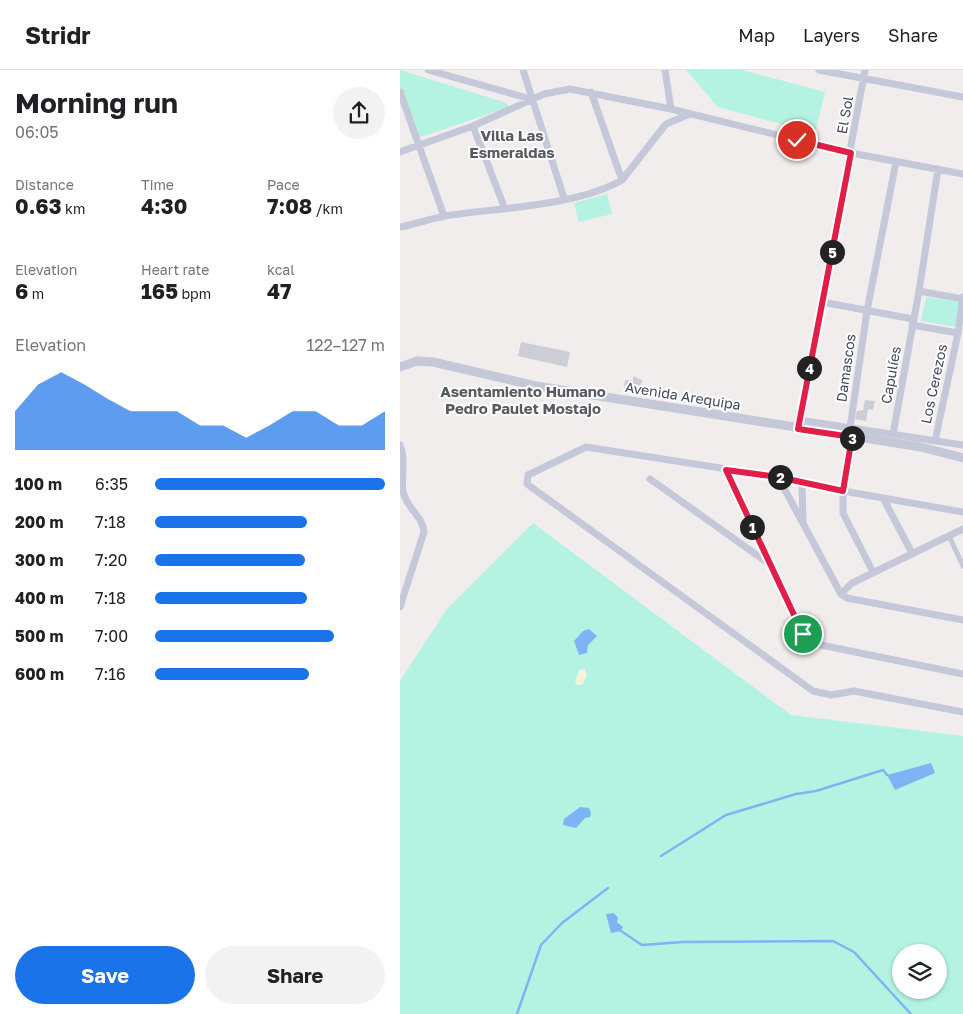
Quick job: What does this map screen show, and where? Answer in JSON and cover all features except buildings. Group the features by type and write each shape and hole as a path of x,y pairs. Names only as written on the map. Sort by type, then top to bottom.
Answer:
{"street":[{"path":"428,70 531,99"},
{"path":"523,70 564,198"},
{"path":"665,70 671,108"},
{"path":"819,70 963,96"},
{"name":"El Sol","path":"798,425 851,153 865,70"},
{"path":"400,152 473,126 531,99 570,89 671,108 851,153 963,174"},
{"path":"400,92 444,216"},
{"path":"591,92 622,180"},
{"path":"400,227 444,216 505,209 590,193 622,180 666,124 690,114"},
{"path":"473,126 505,209"},
{"name":"Damascos","path":"873,572 843,513 843,491 867,311 896,162"},
{"name":"Capulíes","path":"893,434 919,291 938,169"},
{"path":"919,291 963,298"},
{"name":"Los Cerezos","path":"935,441 958,333 963,298"},
{"path":"822,302 958,333"},
{"name":"Avenida Arequipa","path":"400,367 417,361 433,362 536,386 851,432 963,458"},
{"path":"851,432 893,434 963,445"},
{"path":"400,445 403,492 407,502 422,521 424,532 400,607"},
{"path":"963,512 843,491 778,477 586,447 528,475 527,484 813,691 831,695 854,691 963,712"},
{"path":"726,470 768,563 803,634 821,645 963,674"},
{"path":"778,477 840,594 847,598 866,602 963,619"},
{"path":"650,479 768,563"},
{"path":"802,482 804,525"},
{"path":"883,498 912,554"},
{"path":"840,594 852,583 963,529"},
{"path":"949,536 963,566"}],"green space":[{"path":"400,70 507,103 509,107 418,138 400,87"},
{"path":"686,70 742,70 825,92 815,133 718,107"},
{"path":"607,194 612,214 579,222 574,203"},
{"path":"926,297 960,302 956,327 921,321"},
{"path":"533,523 791,715 963,736 963,1014 400,1014 400,681 446,610"}],"sand":[{"path":"585,669 587,675 582,685 577,685 575,681 579,670"}],"water":[{"path":"589,629 597,636 588,645 587,653 579,655 574,641 583,631"},
{"path":"931,763 935,773 895,790 887,775"},
{"path":"580,807 589,808 590,817 585,818 576,828 563,825 564,819"},
{"path":"614,913 618,918 617,922 623,927 621,931 611,933 606,914"}],"waterway":[{"path":"661,856 726,815 796,794 816,791 883,770 887,775"},
{"path":"517,1014 541,945 562,923 608,888"},
{"path":"621,931 642,945 683,942 833,941 854,952 911,1014"}],"district":[{"name":"Villa Las Esmeraldas","path":"512,144"},
{"name":"Asentamiento Humano Pedro Paulet Mostajo","path":"523,400"}],"route":[{"path":"797,140 851,153 798,429 852,437 843,491 778,477 726,470 768,563 803,634"}]}
